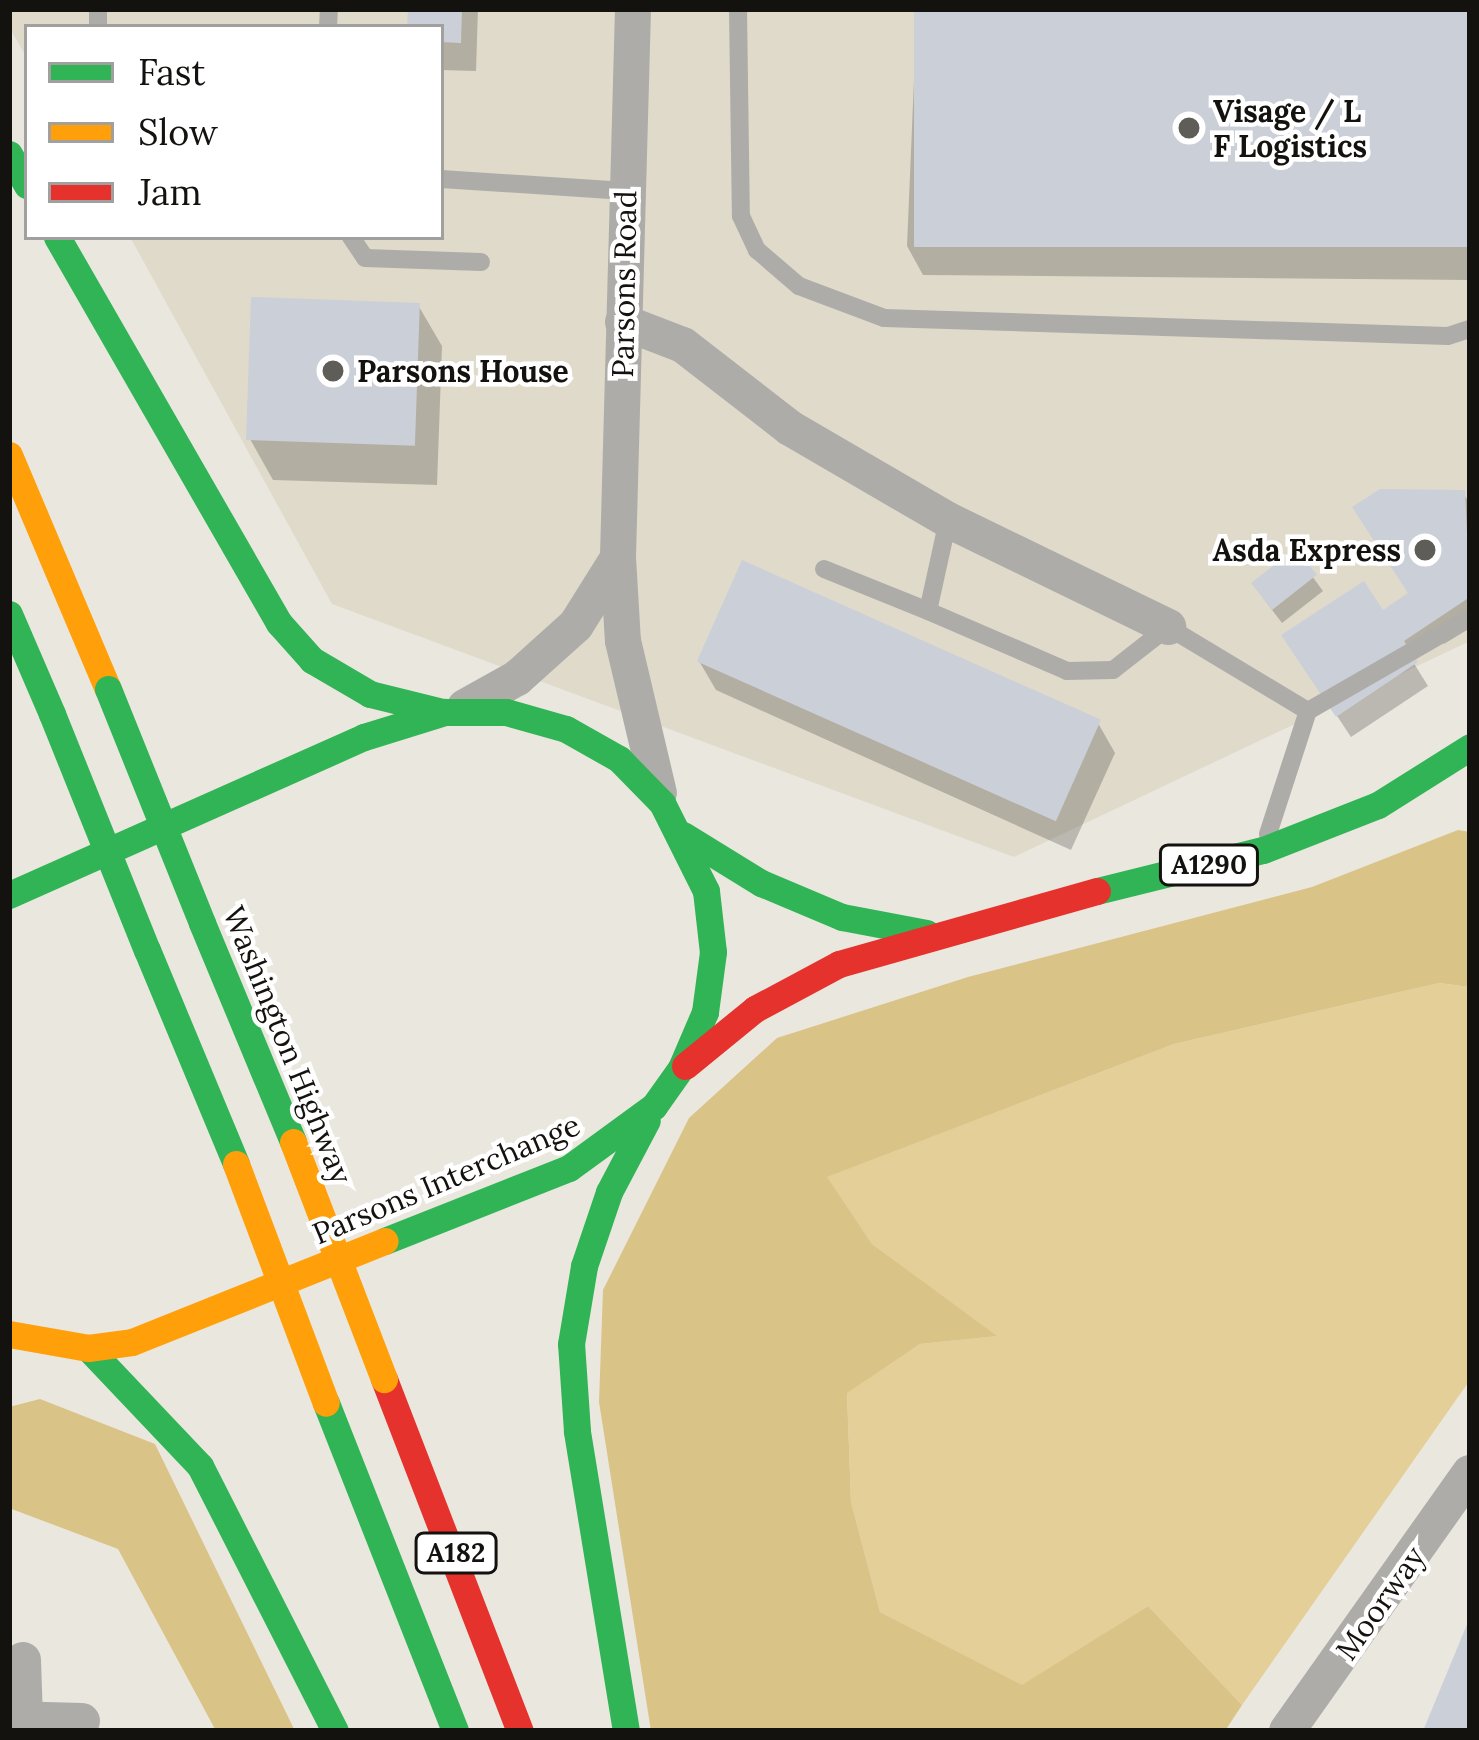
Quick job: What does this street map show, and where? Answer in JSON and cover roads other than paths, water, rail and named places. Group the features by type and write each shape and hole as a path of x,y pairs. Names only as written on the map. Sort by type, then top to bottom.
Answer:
{"main road":[{"path":"59,240 279,623 312,660 370,694 453,711"},
{"name":"Washington Highway","path":"9,455 293,1142 520,1731"},
{"name":"A182","path":"9,614 236,1164 455,1731"},
{"name":"Parsons Interchange","path":"9,895 364,737 453,711 566,729 619,759 662,803 683,835 706,891 713,952 705,1012 681,1068 655,1106 569,1168 174,1328 88,1348 14,1341"},
{"name":"A1290","path":"681,1068 755,1009 839,964 929,933 1263,850 1378,805 1470,747"},
{"name":"A1290","path":"683,835 761,883 842,917 929,933"},
{"path":"626,1731 577,1431 571,1344 584,1266 609,1192 655,1106"},
{"path":"88,1348 200,1466 335,1731"}],"street":[{"name":"Parsons Road","path":"633,9 618,558 627,661 662,803"},
{"path":"623,322 682,345 790,428 947,520 1168,627"},
{"path":"453,711 517,678 576,626 618,558"},
{"name":"Moorway","path":"1287,1731 1470,1473"},
{"path":"23,1660 17,1719 82,1721"}],"lane":[{"path":"738,9 741,216 757,250 799,286 884,318 1448,336 1470,329"},
{"path":"444,179 626,190"},
{"path":"353,240 365,259 481,262"},
{"path":"928,611 947,520"},
{"path":"824,569 1067,671 1113,670 1168,627 1308,711"},
{"path":"1263,850 1308,711 1470,618"}],"place":[{"name":"Visage / L F Logistics","path":"1189,128"},
{"name":"Parsons House","path":"333,371"},
{"name":"Asda Express","path":"1425,550"}]}
